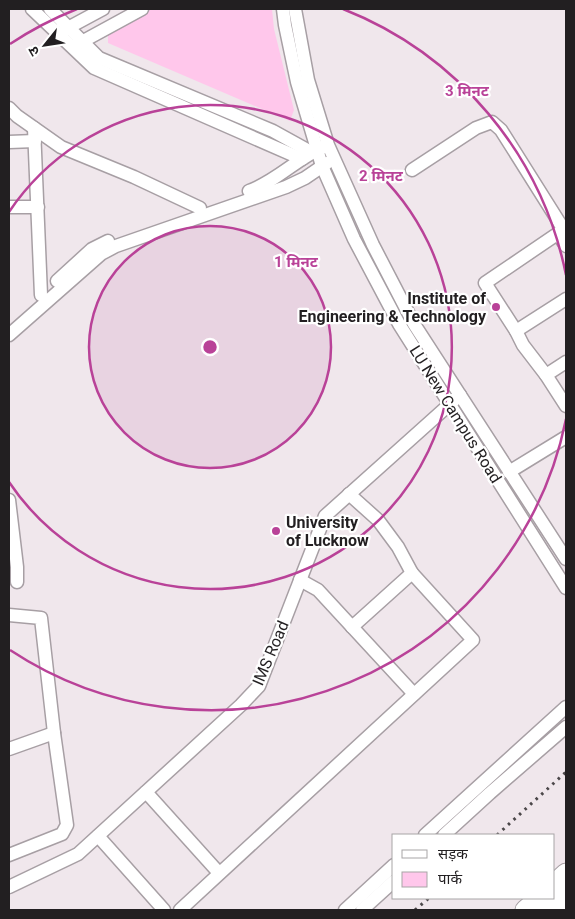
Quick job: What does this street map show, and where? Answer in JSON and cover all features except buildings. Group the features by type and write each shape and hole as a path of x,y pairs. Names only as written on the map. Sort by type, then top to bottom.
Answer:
{"highway":[{"path":"555,883 566,872"},
{"path":"545,910 566,891"},
{"path":"525,910 538,899"}],"street":[{"path":"32,9 57,33 99,58 273,131 315,151"},
{"path":"50,9 69,27 77,44"},
{"path":"57,33 103,9"},
{"path":"77,44 142,9"},
{"name":"LU New Campus Road","path":"283,9 284,25 315,151 354,239 399,324 566,588"},
{"name":"LU New Campus Road","path":"295,9 308,80 315,151"},
{"path":"9,108 35,135 134,177 200,208"},
{"path":"412,170 476,128 492,122 502,130 563,231 566,246"},
{"path":"9,142 35,135"},
{"path":"35,135 41,295"},
{"path":"11,328 114,243 200,208 263,186 315,151"},
{"name":"LU New Campus Road","path":"315,151 333,158 373,245 414,324 566,559"},
{"path":"11,328 41,295 92,249 286,187 305,178 333,158"},
{"path":"280,174 286,187"},
{"path":"9,207 38,207"},
{"path":"563,231 485,283 523,345 546,375 566,406"},
{"path":"516,332 566,299"},
{"path":"546,375 566,362"},
{"name":"IMS Road","path":"9,887 78,854 241,705 259,686 325,516 460,395"},
{"path":"509,472 566,437"},
{"path":"180,910 473,640 412,573 398,547 378,520 349,494"},
{"path":"9,500 13,566 17,582"},
{"path":"352,627 412,573"},
{"path":"300,580 318,590 414,694"},
{"path":"9,614 41,618 67,825 62,834 9,855"},
{"path":"426,834 566,707"},
{"path":"445,834 566,727"},
{"path":"9,749 54,733"},
{"path":"146,792 219,873"},
{"path":"98,836 164,910"},
{"path":"345,910 392,867"},
{"path":"362,910 392,883"},
{"path":"563,910 566,907"}],"green space":[{"path":"152,9 272,9 274,29 294,110 290,121 108,43 108,30"}],"railway":[{"path":"498,834 566,772"},
{"path":"415,910 428,899"}],"place":[{"name":"Institute of Engineering & Technology","path":"496,307"},
{"name":"University of Lucknow","path":"276,531"}]}
